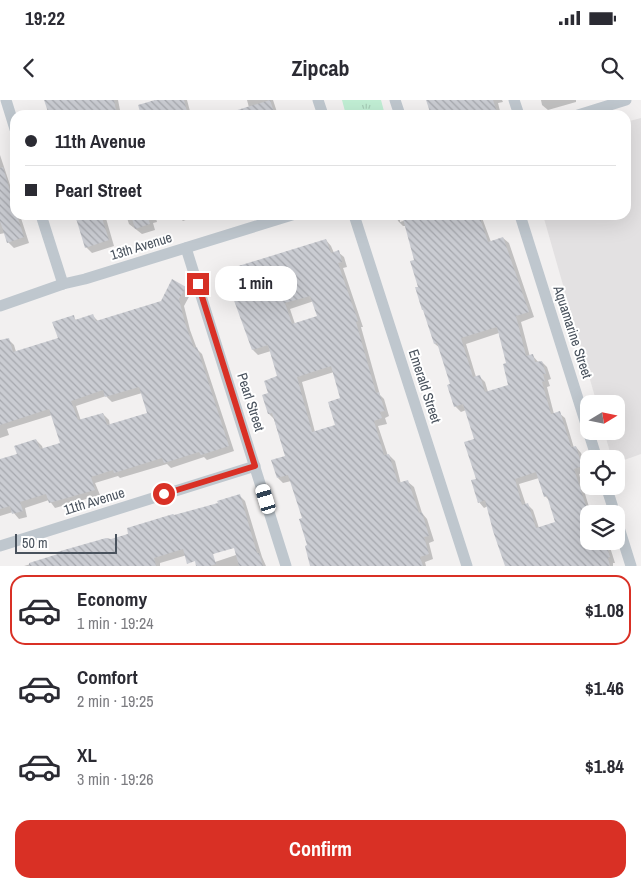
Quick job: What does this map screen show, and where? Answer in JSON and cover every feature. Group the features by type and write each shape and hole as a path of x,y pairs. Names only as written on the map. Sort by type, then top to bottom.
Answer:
{"street":[{"path":"6,100 10,113"},
{"path":"594,110 626,100"},
{"path":"44,220 63,284"},
{"name":"13th Avenue","path":"0,306 63,284 85,280 276,220"},
{"name":"Emerald Street","path":"356,220 467,566"},
{"name":"Aquamarine Street","path":"522,220 594,450"},
{"name":"Pearl Street","path":"186,248 286,566"},
{"name":"11th Avenue","path":"0,546 255,466"},
{"path":"625,547 631,566"}],"shaded area":[{"path":"641,118 641,454 625,460 625,450 609,450 607,440 625,440 625,395 594,395 544,220 631,220 631,121"}],"green space":[{"path":"342,100 381,100 384,110 345,110"}],"building":[{"path":"44,100 114,100 116,110 47,110"},
{"path":"155,100 184,100 187,110 140,110 138,105"},
{"path":"270,100 273,110 238,110"},
{"path":"426,100 493,100 496,110 429,110"},
{"path":"3,167 10,190 10,220 19,220 24,237 7,243 0,221 0,168"},
{"path":"77,220 103,220 109,240 85,248"},
{"path":"132,220 149,220 150,224 135,229"},
{"path":"403,220 481,220 488,242 503,237 529,312 516,316 526,356 533,354 535,362 542,361 546,374 543,374 545,381 542,382 551,414 560,411 571,447 576,446 580,459 580,467 574,469 580,488 580,495 582,495 586,505 580,505 580,550 608,550 610,566 505,566 485,500 478,503 471,480 476,479 464,442 474,439 463,404 454,407 447,385 450,384 437,343 434,344 415,287 418,287 410,261 414,260","holes":["497,327 506,363 503,364 508,385 485,392 480,375 473,377 461,338","536,472 544,497 547,496 555,522 536,528 528,503 522,505 515,479"]},
{"path":"326,239 331,253 339,250 342,262 338,263 358,321 356,322 376,393 379,392 385,411 380,412 382,418 374,421 384,455 389,454 398,483 408,480 419,513 422,512 429,536 424,537 429,554 420,557 423,566 310,566 305,546 307,545 299,519 302,518 288,475 277,478 271,460 285,456 272,413 268,414 262,395 268,393 264,381 277,376 268,345 252,350 232,295 227,296 222,280 235,276 232,268","holes":["310,296 317,316 292,324 285,303","331,366 340,398 328,402 335,425 312,432 297,377"]},
{"path":"172,279 186,287 179,299 185,323 194,348 197,347 229,446 201,455 199,452 164,463 162,458 114,473 113,470 91,477 95,490 49,503 46,494 20,502 23,511 12,514 10,506 0,509 0,459 17,454 14,446 36,439 40,449 60,443 49,409 0,425 0,340 9,338 13,352 58,338 52,322 74,315 75,320 93,314 96,321 161,301","holes":["139,387 147,413 107,425 103,413 78,420 71,401 103,390 105,397"]},
{"path":"240,494 257,553 259,553 263,566 239,566 234,548 213,554 216,564 210,566 196,566 195,561 187,564 183,549 154,558 156,566 29,566 29,563 58,554 57,552 106,538 111,539 128,534 127,528 218,503 217,501"}],"route":[{"path":"164,494 255,466 198,284"}]}
